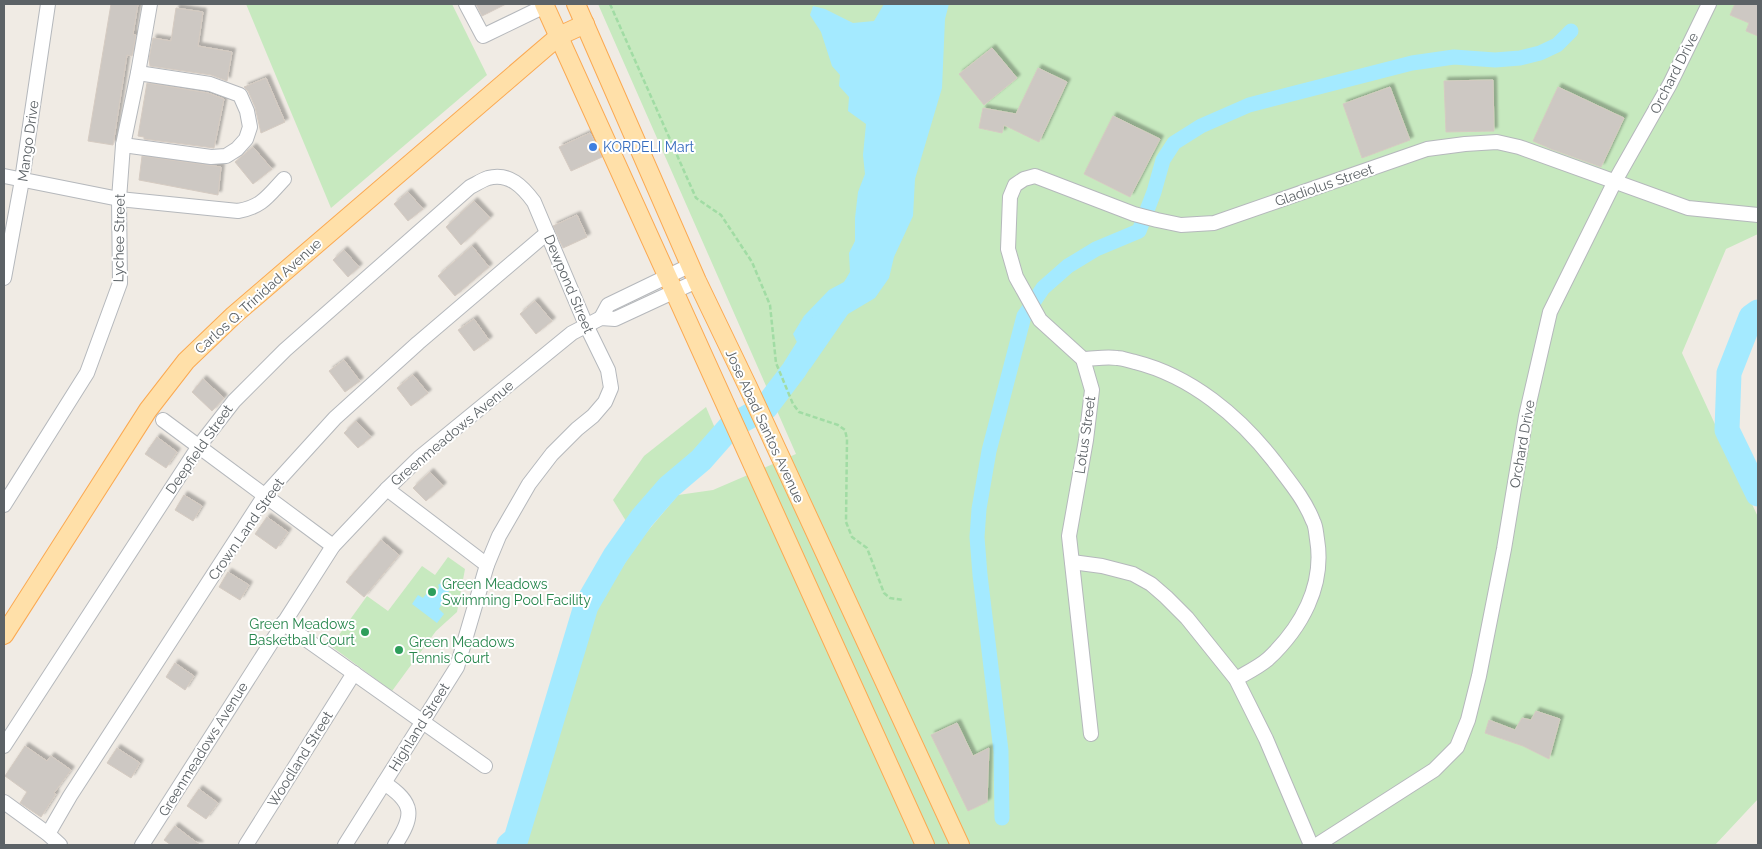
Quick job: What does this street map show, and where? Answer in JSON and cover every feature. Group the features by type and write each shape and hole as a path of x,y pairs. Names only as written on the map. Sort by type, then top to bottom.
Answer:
{"main road":[{"name":"Jose Abad Santos Avenue","path":"576,4 694,273 960,845"},
{"name":"Jose Abad Santos Avenue","path":"545,5 925,845"},
{"name":"Carlos Q. Trinidad Avenue","path":"4,635 148,410 186,362 234,314 559,36 585,24"}],"street":[{"name":"Mango Drive","path":"4,278 22,180 48,4"},
{"name":"Lychee Street","path":"4,505 87,373 120,284 119,200 123,145 150,4"},
{"path":"466,4 483,36 545,5"},
{"name":"Orchard Drive","path":"1317,845 1434,770 1457,747 1468,720 1479,676 1504,549 1526,416 1550,312 1615,181 1670,84 1709,4"},
{"path":"123,145 211,157 226,156 246,140 250,127 247,111 240,95 210,84 138,73"},
{"name":"Gladiolus Street","path":"1034,176 1134,214 1181,225 1214,223 1427,149 1497,142 1519,147 1688,208 1758,215"},
{"path":"4,176 119,200 238,211 252,209 263,203 284,179"},
{"name":"Lotus Street","path":"1034,176 1024,179 1015,185 1010,196 1008,249 1016,277 1040,320 1082,359 1092,390 1086,440 1069,536 1090,734"},
{"name":"Dewpond Street","path":"505,177 521,186 534,202 586,325 608,370 611,388 605,402"},
{"name":"Deepfield Street","path":"4,746 199,446 240,395 285,350 470,187 488,178 505,177"},
{"name":"Crown Land Street","path":"48,834 75,787 265,495 335,418 418,343 547,233"},
{"name":"Greenmeadows Avenue","path":"142,845 333,546 387,489 419,458 572,333 601,318 608,305 671,285 694,273"},
{"path":"1082,359 1116,358 1155,367 1194,387 1226,411 1259,442 1302,497 1314,522 1318,547 1319,571 1314,592 1291,633 1267,660 1236,679"},
{"name":"Highland Street","path":"344,845 457,667 487,565 499,536 529,484 552,454 605,402"},
{"path":"163,420 333,546"},
{"path":"387,489 487,565"},
{"path":"1072,562 1102,566 1133,574 1151,584 1187,618 1236,679 1266,739 1311,845"},
{"path":"283,623 485,766"},
{"name":"Woodland Street","path":"246,845 354,673"},
{"path":"384,784 396,791 405,800 408,808 408,819 404,831 395,845"},
{"path":"4,802 60,845"}],"path":[{"path":"610,4 696,198 721,215 752,262 770,305 776,363 793,404 799,412 838,425 844,430 847,439 846,522 852,537 866,548 884,592 890,598 903,600"}],"green space":[{"path":"246,4 452,4 487,75 331,208"},
{"path":"598,4 1758,4 1758,234 1726,249 1682,353 1758,517 1758,799 1715,845 519,845 523,842 598,607 636,545 678,495 713,490 796,454"},
{"path":"706,407 717,433 629,526 613,500 644,456"},
{"path":"448,557 465,569 457,612 436,631 392,691 331,646 367,596 388,611 422,566 435,575"}],"water":[{"path":"884,4 949,4 945,19 942,88 915,179 913,216 894,257 889,278 875,298 848,314 810,369 793,334 804,316 829,290 844,282 850,272 849,253 855,241 858,192 865,174 863,155 866,124 848,111 849,97 839,86 840,75 832,66 821,32 810,15 813,6 825,9 853,23 874,21"},
{"path":"441,583 448,586 449,591 439,609 444,614 437,623 412,604 418,595 423,598 428,592 431,594 437,593 438,585"}],"building":[{"path":"111,4 138,4 133,34 136,35 132,56 127,55 113,145 88,141"},
{"path":"476,4 506,4 482,16"},
{"path":"1735,4 1758,4 1758,36 1746,31 1749,23 1730,15"},
{"path":"176,8 203,12 198,46 232,52 227,81 211,75 150,66 149,59 153,38 171,41"},
{"path":"992,48 1017,78 984,105 959,74"},
{"path":"1038,68 1067,82 1039,142 1004,125 1002,133 979,128 983,108 1016,114"},
{"path":"266,78 285,122 261,133 255,107 248,91 244,87"},
{"path":"1493,80 1494,131 1446,132 1444,81"},
{"path":"147,83 208,93 224,99 214,148 144,139 144,137 138,136"},
{"path":"1390,87 1410,140 1362,158 1343,104"},
{"path":"1558,87 1624,118 1601,167 1533,141"},
{"path":"1113,116 1160,139 1130,197 1084,174"},
{"path":"590,133 602,157 571,171 559,147"},
{"path":"253,147 272,169 253,184 235,162"},
{"path":"142,156 221,167 218,195 139,180"},
{"path":"408,192 423,209 408,221 394,204"},
{"path":"474,201 490,218 461,245 446,227"},
{"path":"577,215 587,237 563,248 553,226"},
{"path":"472,246 489,267 455,296 438,276"},
{"path":"344,250 359,267 348,277 333,260"},
{"path":"535,301 552,321 536,334 520,314"},
{"path":"474,319 489,340 474,351 458,330"},
{"path":"344,360 360,381 345,392 329,371"},
{"path":"413,375 428,393 411,406 397,388"},
{"path":"203,379 224,398 212,411 192,392"},
{"path":"356,421 371,437 358,448 344,433"},
{"path":"157,437 177,452 166,468 145,454"},
{"path":"430,472 443,486 426,501 413,488"},
{"path":"184,495 202,506 193,521 175,510"},
{"path":"267,517 288,532 276,549 255,534"},
{"path":"381,540 399,555 364,597 346,582"},
{"path":"228,572 249,585 240,600 219,587"},
{"path":"175,663 194,676 185,690 166,677"},
{"path":"1536,711 1560,719 1549,759 1523,746 1485,733 1489,720 1515,730 1522,718 1531,720"},
{"path":"957,723 973,756 989,748 987,802 968,811 931,735"},
{"path":"25,746 47,761 51,756 71,770 54,793 56,794 41,817 20,803 27,792 5,776"},
{"path":"117,748 140,763 131,778 107,763"},
{"path":"199,789 218,803 206,819 187,806"},
{"path":"175,826 200,845 171,845 164,840"}],"waterway":[{"path":"1002,818 1001,751 977,537 979,509 989,451 1024,316 1043,288 1068,266 1096,249 1139,231 1154,192 1163,160 1174,143 1201,126 1249,105 1412,63 1454,57 1495,60 1520,58 1540,53 1557,45 1571,31"},
{"path":"1758,312 1751,317 1729,373 1727,430 1758,494"},
{"path":"509,845 516,839 586,606 615,556 642,518 669,487 701,460 730,427 766,407 794,370 821,327"}],"place":[{"name":"KORDELI Mart","path":"593,147"},
{"name":"Green Meadows Swimming Pool Facility","path":"432,592"},
{"name":"Green Meadows Basketball Court","path":"365,632"},
{"name":"Green Meadows Tennis Court","path":"399,650"}]}
